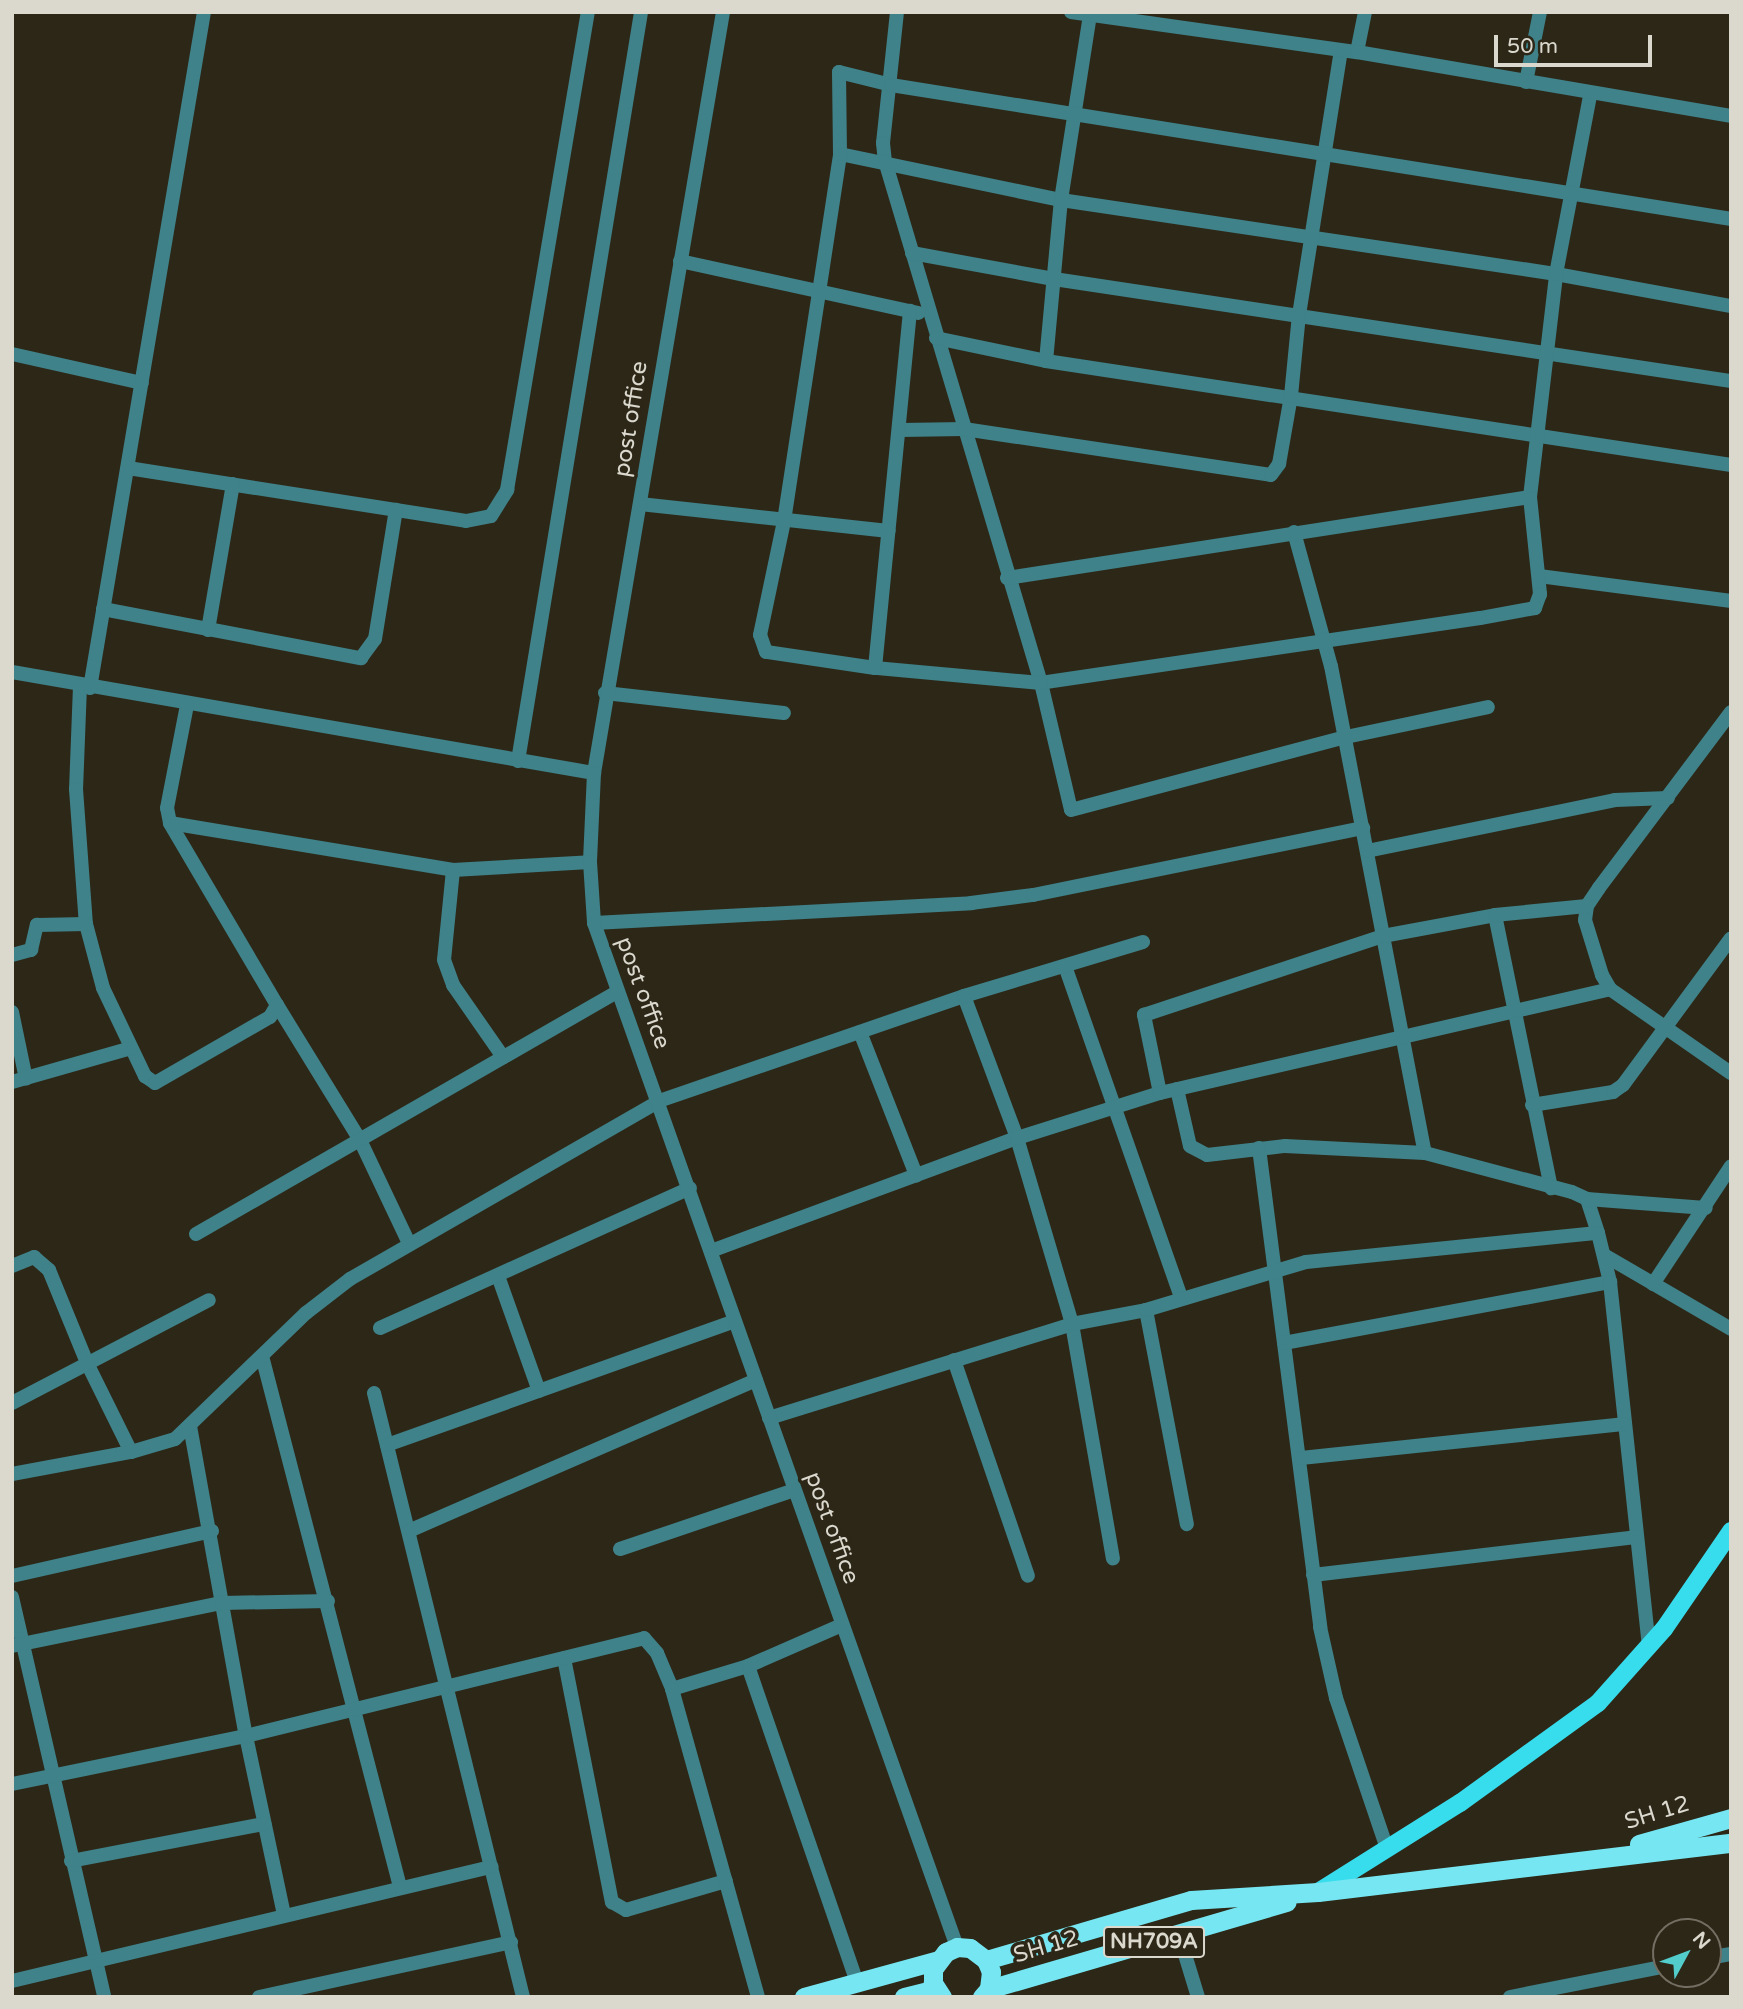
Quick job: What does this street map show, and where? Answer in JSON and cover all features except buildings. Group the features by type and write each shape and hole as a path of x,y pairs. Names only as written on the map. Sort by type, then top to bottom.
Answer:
{"highway":[{"name":"SH 12","path":"1598,1857 1731,1818"},
{"name":"SH 12","path":"986,1960 1191,1900 1318,1892 1731,1843"},
{"name":"SH 12","path":"986,1993 1318,1892"},
{"name":"SH 12","path":"957,1947 970,1948 986,1960 991,1972 986,1993"},
{"path":"804,1997 938,1960 957,1947"},
{"path":"904,1997 939,1993 933,1969 938,1960"}],"main road":[{"path":"1318,1892 1460,1803 1598,1703 1649,1645 1731,1531"}],"street":[{"path":"204,12 128,468 103,609 85,687 76,789 86,923 103,988 145,1076 160,1082 270,1017 277,1005"},
{"path":"128,468 480,521 499,508 506,490 588,12"},
{"path":"519,761 641,12"},
{"name":"post office","path":"723,12 594,773 590,862 594,923 615,993 659,1101 957,1947"},
{"path":"897,12 885,162 928,316 1041,683 1071,810 1346,737 1488,707"},
{"path":"1071,12 1357,52 1590,96 1731,116"},
{"path":"1357,52 1365,12"},
{"path":"1526,82 1540,12"},
{"path":"1046,361 1062,200 1090,15"},
{"path":"901,430 964,429 1271,475 1279,464 1291,396 1298,315 1341,51"},
{"path":"1590,96 1569,192 1545,351 1530,497 1541,594 1535,607 1041,683 875,668 772,655 762,647 760,635 784,522 821,295 840,153 839,72 891,85 1074,113 1569,192 1731,219"},
{"path":"840,153 1062,200 1556,274 1731,306"},
{"path":"912,253 1054,279 1731,381"},
{"path":"680,261 821,295 928,316"},
{"path":"875,668 901,430 910,311"},
{"path":"936,338 1046,361 1291,396 1731,465"},
{"path":"12,354 142,383"},
{"path":"208,629 233,484"},
{"path":"1007,578 1530,497"},
{"path":"640,504 784,522 889,531"},
{"path":"103,609 361,658 375,639 396,510"},
{"path":"1294,532 1324,639 1346,737 1425,1153"},
{"path":"1539,576 1731,601"},
{"path":"12,672 187,705 594,773"},
{"path":"606,693 785,713"},
{"path":"187,705 167,808 170,823 184,855 360,1140 408,1241"},
{"path":"1731,712 1587,906 1588,936 1610,989 1731,1073"},
{"path":"1367,851 1604,802 1668,798"},
{"path":"170,823 453,870 590,862"},
{"path":"594,923 971,903 1033,895 1363,828"},
{"path":"453,870 443,960 453,985 503,1057"},
{"path":"1160,1093 1144,1014 1383,936 1495,915 1587,906"},
{"path":"1495,915 1551,1188"},
{"path":"12,955 31,950 37,925 86,923"},
{"path":"1532,1105 1613,1092 1632,1076 1731,937"},
{"path":"12,1474 131,1452 167,1442 190,1426 326,1295 408,1241 659,1101 964,996 1143,942"},
{"path":"1065,967 1181,1298"},
{"path":"711,1251 1017,1138 1160,1093 1401,1035 1610,989"},
{"path":"196,1234 615,993"},
{"path":"964,996 1017,1138 1072,1324 1113,1558"},
{"path":"12,1012 19,1081 131,1048"},
{"path":"860,1032 916,1175"},
{"path":"1177,1089 1186,1135 1197,1152 1207,1156 1259,1148 1304,1146 1425,1153 1587,1199 1706,1208"},
{"path":"1259,1148 1301,1458 1313,1575 1336,1698 1387,1849"},
{"path":"1653,1284 1706,1208 1731,1166"},
{"path":"380,1328 690,1188"},
{"path":"1587,1199 1611,1282 1623,1424 1649,1645"},
{"path":"769,1418 1072,1324 1146,1310 1274,1269 1306,1262 1598,1233"},
{"path":"1604,1255 1731,1329"},
{"path":"12,1266 34,1257 43,1260 88,1365 131,1452"},
{"path":"498,1276 539,1391"},
{"path":"1284,1343 1611,1282"},
{"path":"12,1403 209,1300"},
{"path":"1146,1310 1187,1524"},
{"path":"387,1445 735,1321"},
{"path":"262,1356 328,1601 400,1887"},
{"path":"954,1360 1028,1576"},
{"path":"411,1530 756,1380"},
{"path":"374,1393 450,1686 523,1997"},
{"path":"1301,1458 1623,1424"},
{"path":"190,1426 212,1531 246,1737 284,1915"},
{"path":"620,1549 794,1490"},
{"path":"12,1576 212,1531"},
{"path":"1313,1575 1636,1537"},
{"path":"12,1597 17,1644 104,1997"},
{"path":"17,1644 222,1603 328,1601"},
{"path":"671,1689 748,1666 842,1625"},
{"path":"12,1784 246,1737 644,1638 657,1653 671,1689 758,1997"},
{"path":"564,1658 612,1902 626,1910 726,1881"},
{"path":"748,1666 857,1982"},
{"path":"71,1861 264,1824"},
{"path":"12,1981 492,1867"},
{"path":"1179,1935 1198,1997"},
{"path":"259,1997 511,1942"},
{"path":"1510,1997 1652,1969"}]}
